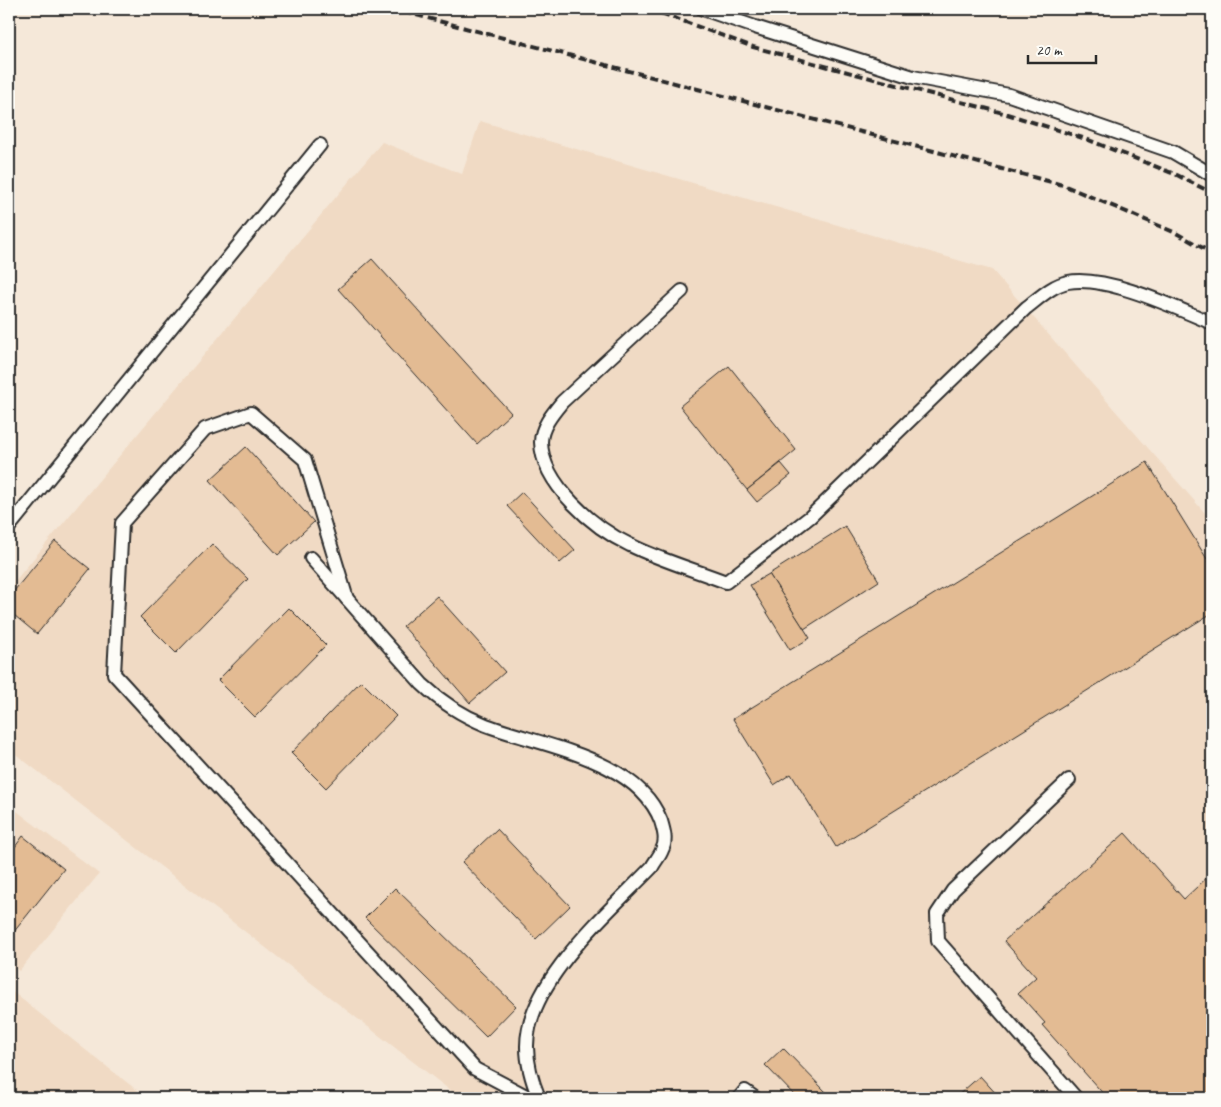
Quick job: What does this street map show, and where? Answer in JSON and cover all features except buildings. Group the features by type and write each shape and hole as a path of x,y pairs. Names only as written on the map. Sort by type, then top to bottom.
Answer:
{"lane":[{"path":"703,9 755,28 913,76 1009,95 1173,152 1212,175"},
{"path":"9,527 320,145"},
{"path":"682,291 562,402 548,420 541,440 544,461 551,478 574,504 594,521 629,545 726,582 810,517 1019,315 1049,290 1068,282 1094,282 1142,295 1212,323"},
{"path":"347,599 305,460 251,413 205,429 122,523 114,674 475,1069 530,1098"},
{"path":"310,558 422,684 440,701 461,714 487,726 556,746 587,758 621,776 640,791 656,809 665,833 663,849 652,866 560,965 546,986 531,1018 526,1046 529,1074 539,1098"},
{"path":"1069,780 953,890 937,914 938,941 1076,1098"},
{"path":"739,1098 744,1091 755,1098"}],"shaded area":[{"path":"480,121 992,270 1212,521 1212,1098 460,1098 9,749 9,588 382,142 462,174"},
{"path":"9,805 99,874 19,971 9,963"},
{"path":"9,989 83,1048 147,1098 9,1098"}],"railway":[{"path":"393,9 1063,185 1176,233 1212,253"},
{"path":"650,9 753,47 1007,114 1086,139 1177,175 1212,193"}]}
